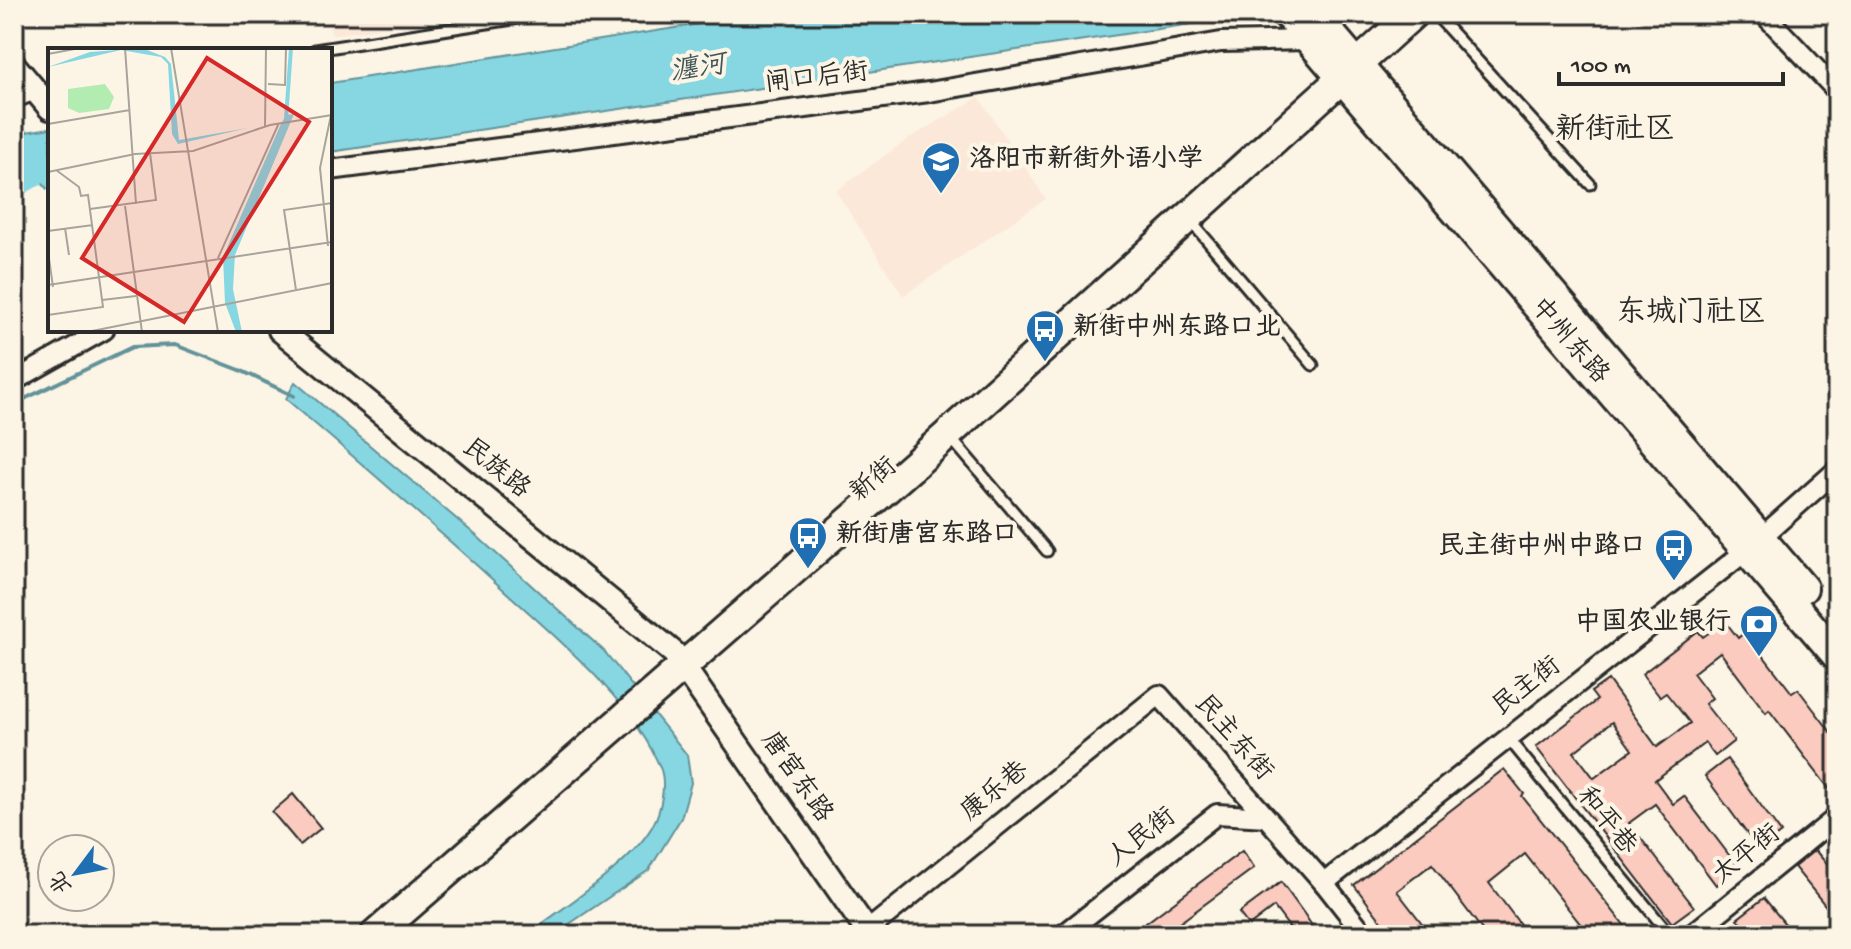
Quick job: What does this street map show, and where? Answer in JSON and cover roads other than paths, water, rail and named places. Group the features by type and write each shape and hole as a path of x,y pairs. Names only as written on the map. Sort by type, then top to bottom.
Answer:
{"main road":[{"name":"新街","path":"678,659 947,434 1187,217 1344,63 1386,14"},
{"path":"1344,63 1413,14"},
{"name":"中州东路","path":"1302,24 1344,63 1754,544 1837,629"},
{"name":"新街","path":"375,935 607,722 1344,63"},
{"name":"中州东路","path":"1754,544 1837,656"},
{"name":"新街","path":"352,935 607,722"}],"street":[{"path":"1764,14 1837,91"},
{"name":"闸口后街","path":"332,170 929,92 1221,42 1302,24"},
{"path":"14,65 46,98"},
{"path":"14,381 100,332"},
{"name":"民族路","path":"282,332 678,659"},
{"name":"民主街","path":"1324,883 1754,544 1837,470"},
{"name":"唐宫东路","path":"678,659 868,933"},
{"name":"康乐巷","path":"868,933 1159,695"},
{"name":"民主东街","path":"1159,695 1324,883 1365,935"},
{"name":"人民街","path":"1063,935 1217,814 1266,817"},
{"name":"太平街","path":"1691,935 1837,817"}],"lane":[{"path":"328,48 545,14"},
{"path":"1435,14 1590,184"},
{"path":"14,103 46,98"},
{"path":"1187,217 1313,365"},
{"path":"947,434 1047,551"},
{"name":"和平巷","path":"1507,737 1670,935"}],"water":[{"path":"763,14 1259,14 332,152 332,83"},
{"path":"48,128 48,189 14,149 14,134"},
{"path":"295,382 479,538 604,651 687,755 691,783 681,818 649,870 553,935 527,935 596,884 645,838 661,804 661,770 633,721 571,651 286,399"}],"waterway":[{"name":"瀍河","path":"14,185 48,168"},
{"path":"14,404 132,347 175,345 240,370 294,396"}],"place":[{"name":"洛阳市新街外语小学","path":"941,195"},
{"name":"新街中州东路口北","path":"1045,363"},
{"name":"新街唐宫东路口","path":"808,570"},
{"name":"民主街中州中路口","path":"1674,582"},
{"name":"中国农业银行","path":"1759,658"}],"district":[{"name":"新街社区","path":"1615,131"},
{"name":"东城门社区","path":"1691,314"}]}
